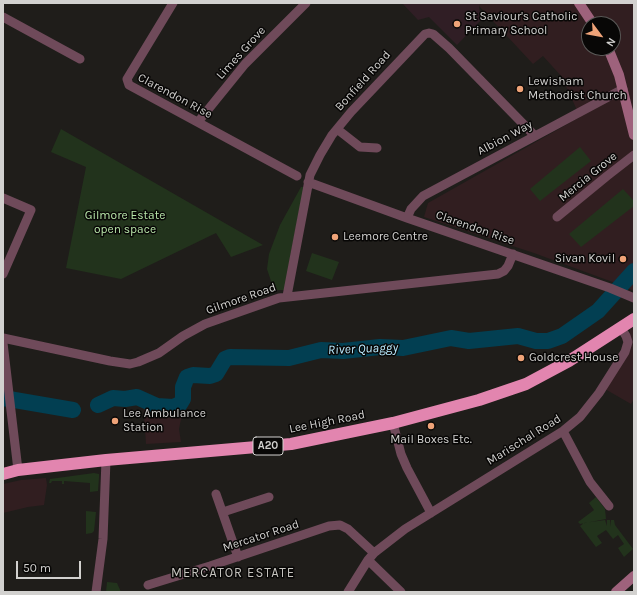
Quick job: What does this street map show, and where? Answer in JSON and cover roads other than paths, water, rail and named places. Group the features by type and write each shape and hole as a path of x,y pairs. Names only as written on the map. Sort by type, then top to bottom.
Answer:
{"highway":[{"name":"Lee High Road","path":"3,474 18,470 106,460 291,444 393,423 479,400 526,384 569,361 634,319"}],"street":[{"name":"Clarendon Rise","path":"173,3 127,79 127,83 137,91 198,122 297,176"},
{"name":"Limes Grove","path":"198,122 245,64 306,3"},
{"path":"579,3 588,16"},
{"path":"3,18 80,59"},
{"name":"Bonfield Road","path":"288,296 308,182 320,155 337,129 351,112 392,67 425,34 433,34 449,48 535,136"},
{"path":"612,56 623,89 630,100 634,135"},
{"name":"Albion Way","path":"407,218 411,209 423,196 623,89"},
{"path":"337,129 360,147 377,148"},
{"name":"Mercia Grove","path":"557,217 634,156"},
{"name":"Clarendon Rise","path":"308,182 631,296"},
{"path":"3,198 31,210 3,274"},
{"name":"Gilmore Road","path":"3,338 110,362 130,364 159,353 183,336 205,324 249,307 288,296 498,274 504,271 508,266 513,254"},
{"name":"Marischal Road","path":"371,556 405,529 564,431 580,417 599,393 625,352 628,342 621,328"},
{"path":"3,343 18,470"},
{"path":"393,423 401,454 431,513"},
{"path":"564,431 590,482 609,506"},
{"path":"96,592 103,532 106,460"},
{"path":"216,494 238,556"},
{"path":"223,512 269,497"},
{"name":"Mercator Road","path":"148,585 329,526 340,525 356,534 371,556 401,592"},
{"path":"348,592 371,556"},
{"path":"616,592 634,576"}],"waterway":[{"name":"River Quaggy","path":"98,405 113,398 125,399 137,397 157,406 173,407 180,404 183,399 183,387 187,377 193,375 210,376 216,374 225,359 230,357 289,358 321,350 343,351 380,347 403,348 451,338 469,341 518,336 536,341 548,341 562,336 598,311 634,271"},
{"name":"River Quaggy","path":"3,398 73,410"}],"place":[{"name":"St Saviour's Catholic Primary School","path":"457,24"},
{"name":"Lewisham Methodist Church","path":"520,89"},
{"name":"Leemore Centre","path":"335,237"},
{"name":"Sivan Kovil","path":"623,259"},
{"name":"Goldcrest House","path":"521,358"},
{"name":"Lee Ambulance Station","path":"115,421"},
{"name":"Mail Boxes Etc.","path":"431,426"}],"district":[{"name":"MERCATOR ESTATE","path":"233,573"}],"park label":[{"name":"Gilmore Estate open space","path":"125,223"}]}
